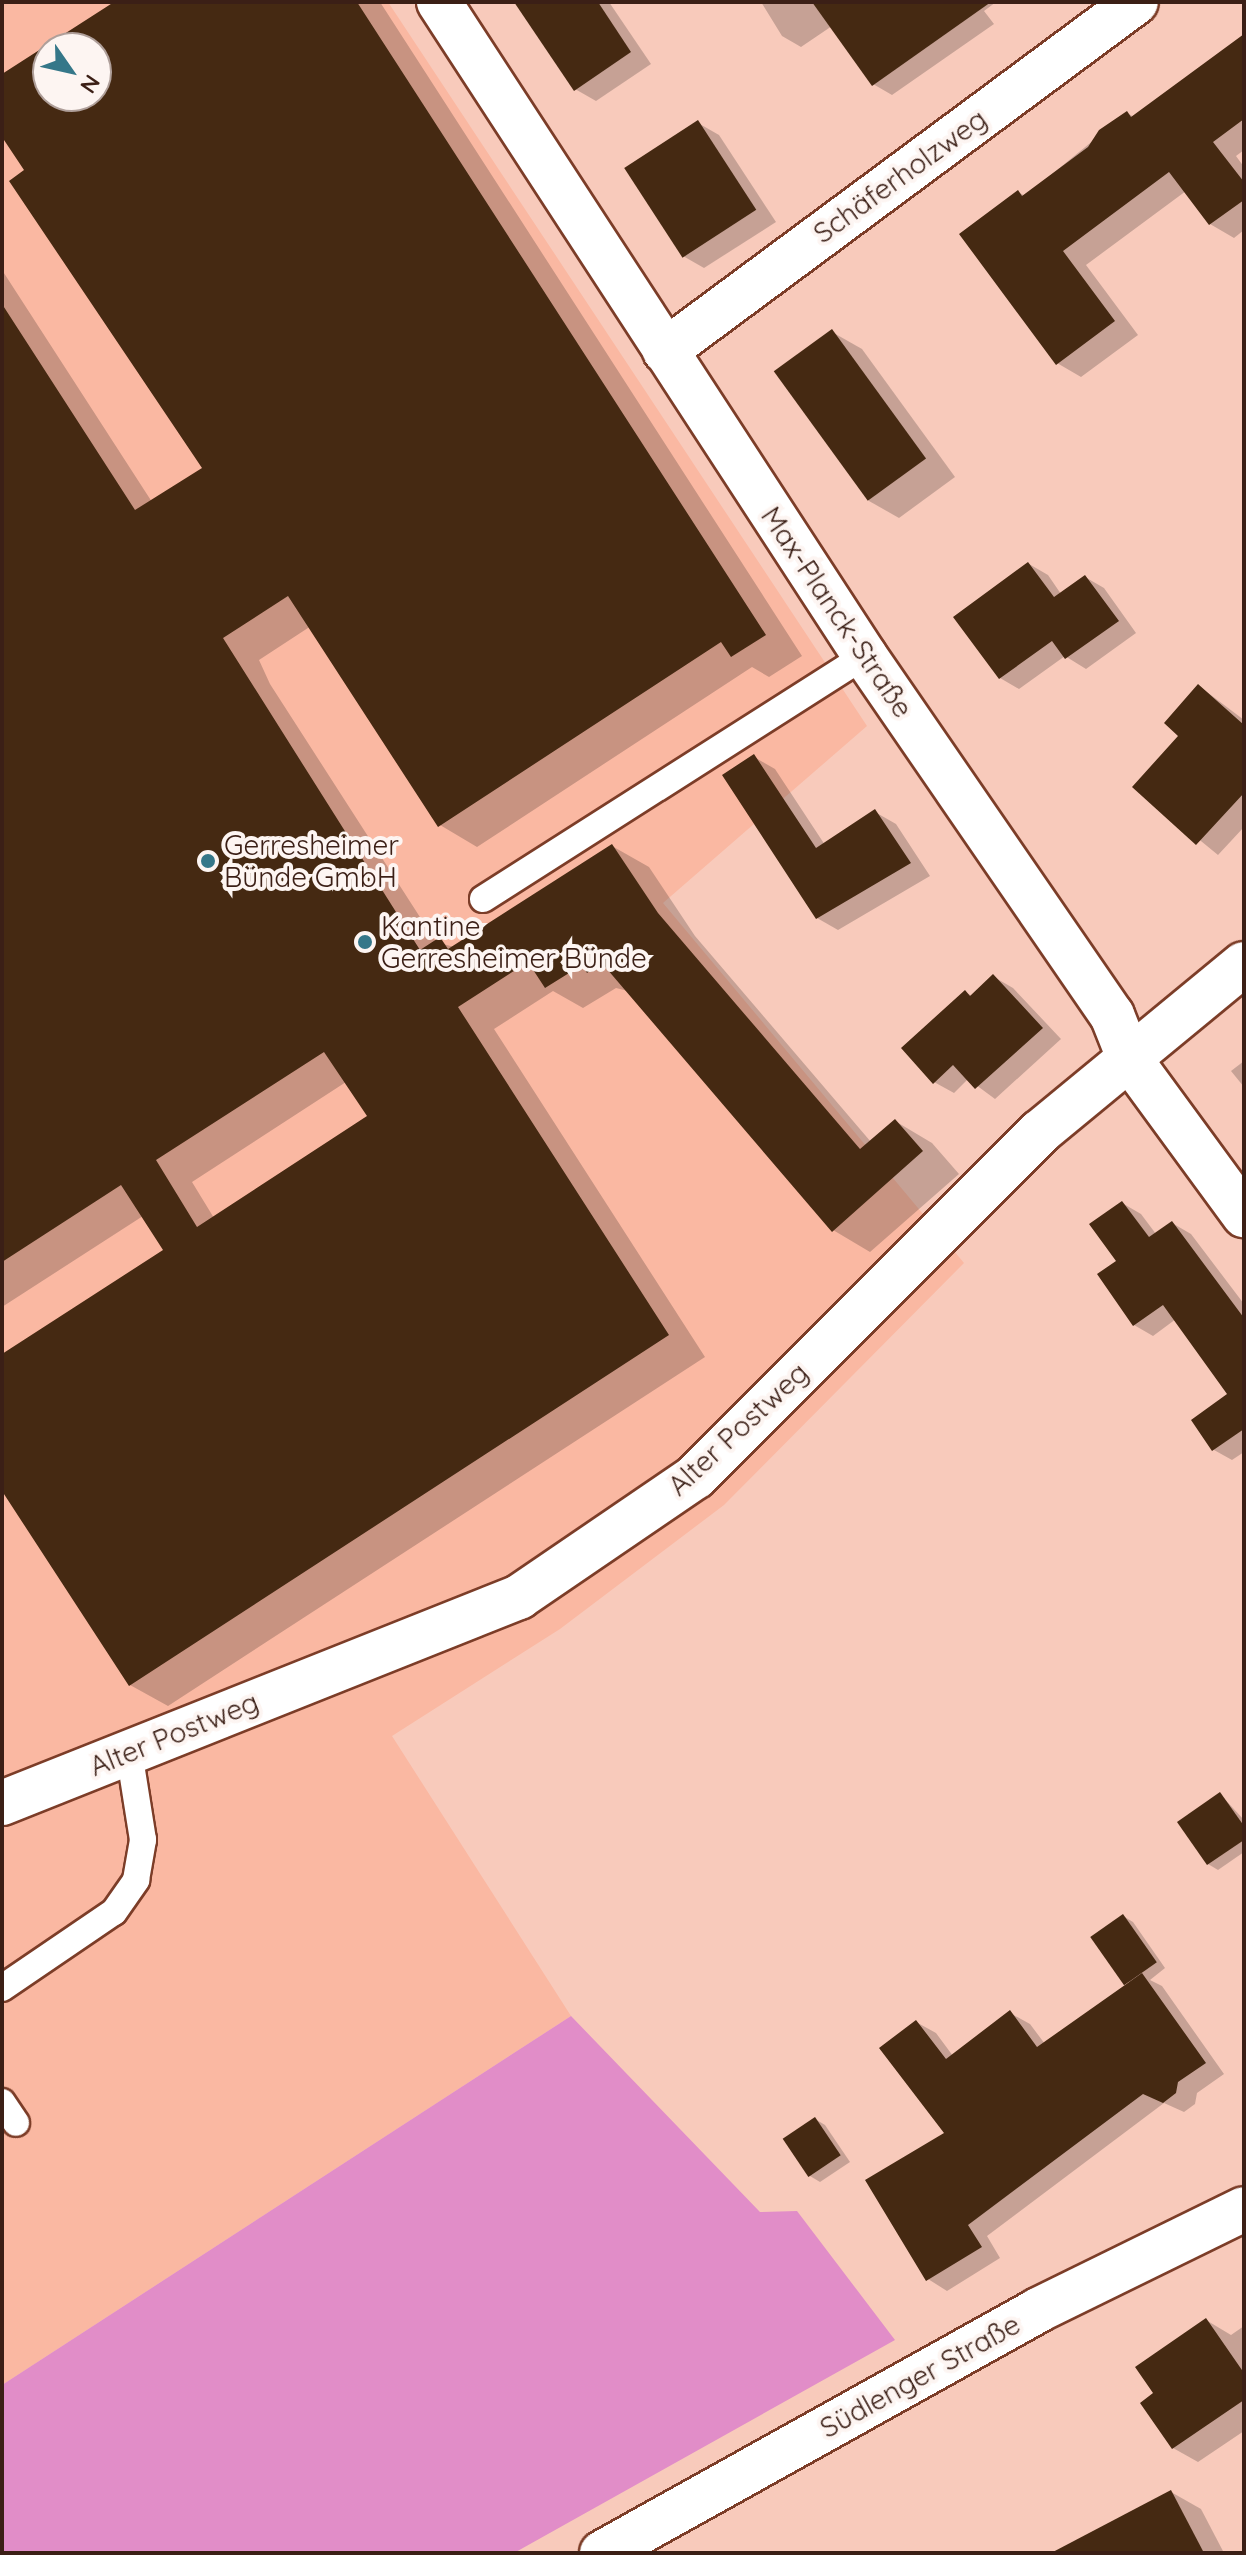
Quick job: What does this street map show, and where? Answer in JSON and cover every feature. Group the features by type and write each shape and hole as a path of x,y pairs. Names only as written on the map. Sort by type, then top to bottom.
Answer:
{"street":[{"name":"Max-Planck-Straße","path":"439,2 865,656 1112,1015 1129,1058 1244,1215"},
{"name":"Schäferholzweg","path":"665,351 1136,2"},
{"name":"Alter Postweg","path":"2,1803 519,1597 695,1477 1040,1132 1244,964"},
{"name":"Südlenger Straße","path":"602,2553 1038,2310 1244,2209"}],"lane":[{"path":"483,899 865,656"},
{"path":"2,1988 114,1912 136,1880 143,1840 129,1752"}],"shaded area":[{"path":"2,2 388,2 867,726 663,903 964,1263 724,1505 560,1629 392,1736 571,2016 2,2385"},
{"path":"571,2016 760,2212 797,2211 895,2340 514,2553 2,2553 2,2385"}],"building":[{"name":"Gerresheimer Bünde GmbH","path":"114,2 357,2 766,635 731,657 721,642 438,827 288,596 223,638 420,950 440,937 448,949 612,844 658,913 860,1149 895,1119 923,1151 832,1232 601,962 587,973 582,965 545,988 528,962 458,1007 669,1335 129,1686 2,1491 2,1354 163,1250 121,1185 2,1262 2,304 135,510 202,468 9,181 24,170 2,137 2,74 32,55 32,112 112,112 112,32 67,32","holes":["324,1052 367,1116 197,1227 156,1160"]},
{"path":"514,2 598,2 631,52 574,91"},
{"path":"812,2 991,2 872,86"},
{"path":"1244,34 1244,119 1213,142 1244,182 1244,200 1209,225 1169,172 1063,251 1115,321 1056,365 959,234 1018,190 1022,196 1088,147 1099,130 1127,111 1131,117"},
{"path":"698,120 756,210 682,258 624,168"},
{"path":"832,329 926,458 868,501 774,371"},
{"path":"1028,562 1054,597 1085,575 1119,621 1065,659 1052,641 999,679 953,617"},
{"path":"1198,684 1244,725 1244,793 1196,845 1132,787 1178,736 1164,723"},
{"path":"754,754 816,848 875,809 911,863 816,919 722,775"},
{"path":"993,974 1043,1028 975,1089 953,1065 933,1084 901,1048 965,990 970,996"},
{"path":"1122,1201 1149,1237 1172,1221 1244,1318 1244,1429 1212,1451 1191,1420 1227,1394 1163,1305 1133,1326 1097,1274 1116,1261 1089,1224"},
{"path":"1220,1792 1244,1826 1244,1840 1207,1865 1177,1822"},
{"path":"1123,1914 1157,1962 1124,1985 1090,1937"},
{"path":"1142,1973 1206,2063 1178,2082 1176,2093 1163,2103 1143,2094 968,2225 982,2247 926,2281 865,2180 944,2133 879,2048 916,2020 946,2059 1010,2010 1037,2047"},
{"path":"815,2117 841,2155 808,2177 783,2139"},
{"path":"1206,2318 1244,2373 1244,2400 1172,2449 1140,2403 1153,2393 1135,2367"},
{"path":"1171,2490 1204,2553 1051,2553"}],"place":[{"name":"Gerresheimer Bünde GmbH","path":"208,861"},
{"name":"Kantine Gerresheimer Bünde","path":"365,942"}]}
